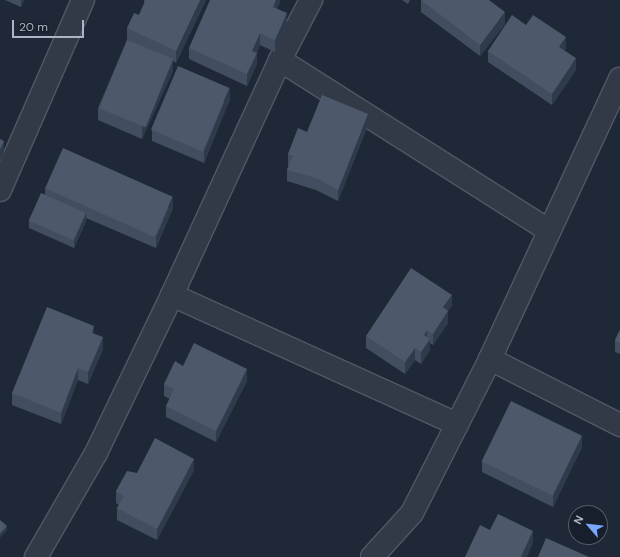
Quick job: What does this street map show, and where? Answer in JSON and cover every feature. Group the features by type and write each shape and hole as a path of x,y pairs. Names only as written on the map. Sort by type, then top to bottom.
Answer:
{"street":[{"path":"0,190 83,0"},
{"path":"36,557 96,453 172,295 280,60 311,0"},
{"path":"280,60 550,231"},
{"path":"372,557 412,513 490,359 620,79"},
{"path":"172,295 457,424"},
{"path":"490,359 620,425"}],"building":[{"path":"146,0 200,0 176,51 127,28 134,13 139,15"},
{"path":"210,0 276,0 273,7 287,13 275,40 260,33 252,51 257,53 247,74 189,48"},
{"path":"421,0 489,0 505,12 480,45"},
{"path":"512,15 526,25 533,15 566,37 559,47 576,58 552,94 488,51"},
{"path":"127,40 173,59 146,127 99,109"},
{"path":"178,66 230,88 203,151 151,130"},
{"path":"322,95 368,114 338,190 316,178 287,170 293,156 288,154 298,128 307,132"},
{"path":"0,139 4,141 0,150"},
{"path":"63,148 173,197 155,237 45,188"},
{"path":"41,193 86,213 74,240 29,220"},
{"path":"411,268 452,295 443,307 448,311 433,334 427,330 424,335 430,339 421,352 415,348 405,362 366,336"},
{"path":"47,307 94,326 92,333 103,337 88,372 78,368 61,413 12,393"},
{"path":"620,330 620,343 615,340"},
{"path":"194,343 247,369 216,431 166,406 174,389 164,384 175,361 183,366"},
{"path":"511,401 582,436 553,496 482,461"},
{"path":"155,438 194,459 157,529 117,508 124,496 116,491 127,471 137,473"},
{"path":"498,514 533,531 521,557 465,557 480,525 490,530"},
{"path":"0,520 7,526 0,534"},
{"path":"546,538 589,557 538,557"}]}
